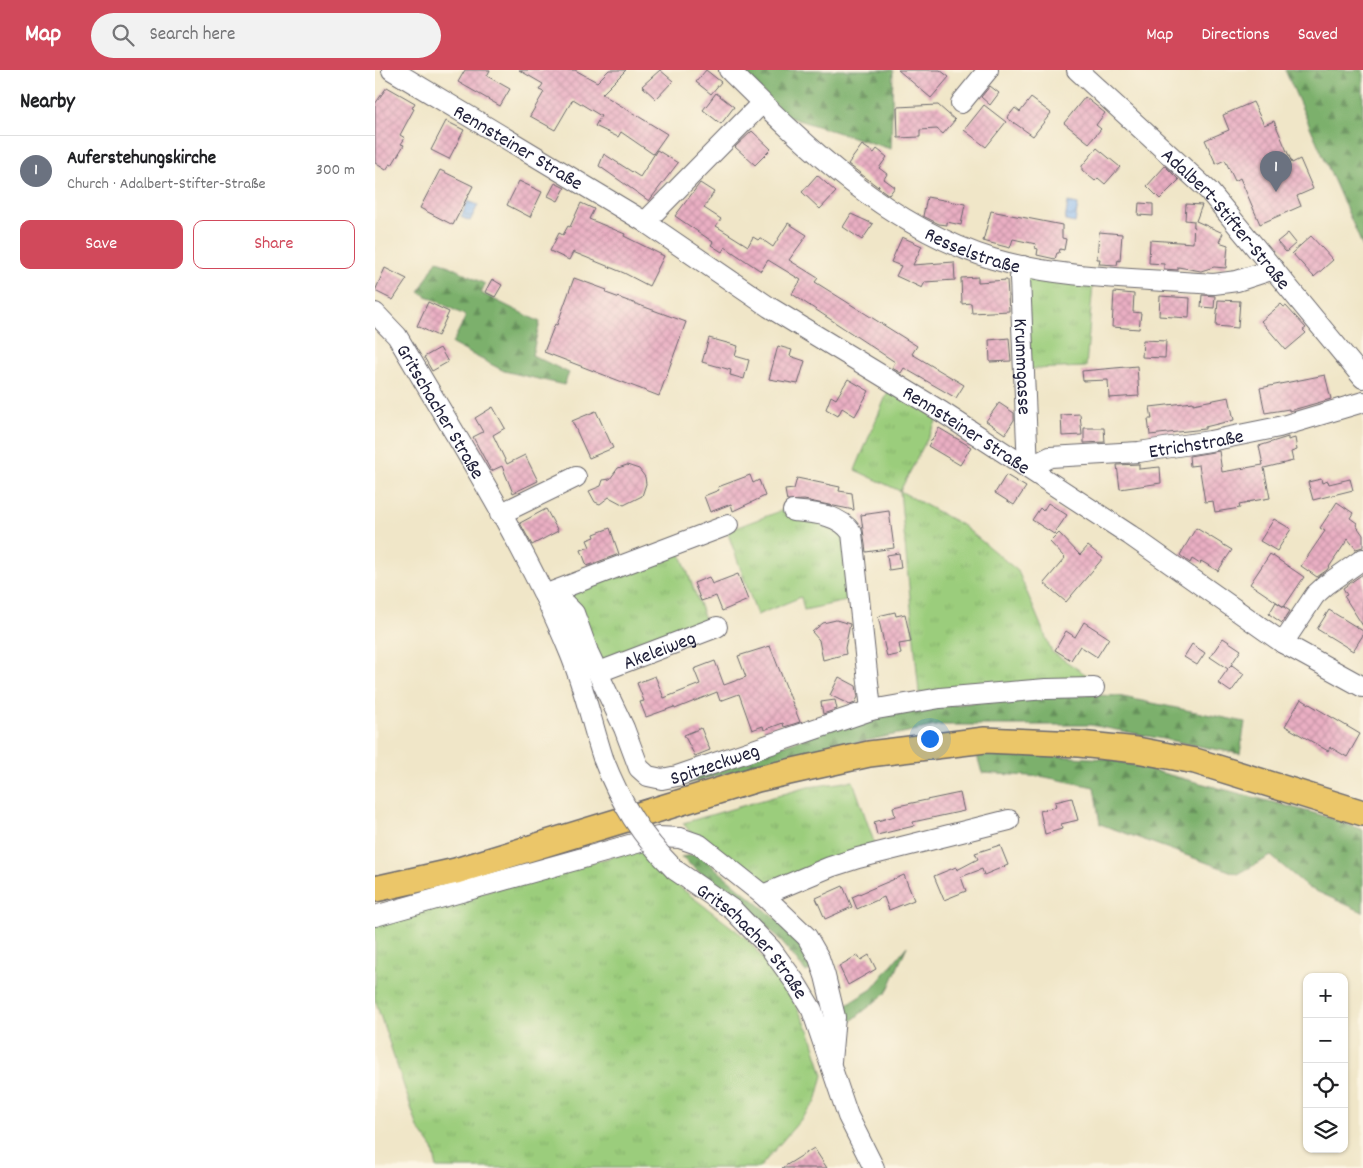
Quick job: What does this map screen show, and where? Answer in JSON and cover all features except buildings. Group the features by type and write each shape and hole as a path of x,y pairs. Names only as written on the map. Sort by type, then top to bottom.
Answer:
{"main road":[{"path":"375,889 456,871 757,779 869,754 985,740 1079,744 1137,750 1195,761 1363,813"}],"street":[{"name":"Rennsteiner Straße","path":"392,70 645,222 769,307 942,412 1130,535 1283,643 1363,687"},
{"name":"Resselstraße","path":"729,70 762,103 849,182 920,228 963,248 1023,266 1064,273 1214,284 1237,281 1274,269"},
{"path":"961,103 988,70"},
{"name":"Adalbert-Stifter-Straße","path":"1077,70 1209,191 1363,378"},
{"path":"645,222 762,103"},
{"name":"Krummgasse","path":"1023,266 1019,278 1028,468"},
{"name":"Gritschacher Straße","path":"375,313 397,336 500,514 544,595 571,654 603,758 627,812 655,850 675,870 733,910 771,949 812,1010 831,1061 848,1116 874,1168"},
{"name":"Etrichstraße","path":"1028,468 1050,457 1139,452 1245,434 1314,418 1363,402"},
{"path":"500,514 576,477"},
{"path":"793,511 834,518 845,523 852,533 871,710"},
{"path":"544,595 729,525"},
{"path":"1283,643 1315,595 1363,559"},
{"name":"Spitzeckweg","path":"544,595 565,604 574,613 588,652 624,728 639,768 648,776 662,778 677,776 871,710 940,698 1046,689 1094,688"},
{"name":"Akeleiweg","path":"599,672 717,627"},
{"path":"763,894 849,861 1009,820"},
{"name":"Gritschacher Straße","path":"375,916 658,837 680,838 700,846 763,894 807,937 819,958 835,1017 831,1061"}],"green space":[{"path":"740,70 893,70 891,149 788,117"},
{"path":"1285,70 1363,70 1363,248 1357,233"},
{"path":"437,260 485,284 481,293 540,322 532,355 569,373 564,385 504,371 452,344 466,316 419,292"},
{"path":"1031,275 1093,284 1086,367 1031,369 1027,280"},
{"path":"889,389 938,418 900,491 855,470"},
{"path":"900,491 962,525 1018,571 1052,652 1088,676 1076,683 919,693"},
{"path":"788,508 845,534 856,599 804,610 801,597 757,615 727,531"},
{"path":"679,549 707,625 603,663 566,592"},
{"path":"1050,693 1118,696 1245,722 1240,754 1091,725 940,725 767,762 686,784 686,778 873,715"},
{"path":"976,752 1109,759 1321,815 1363,830 1363,912 1309,888 1271,856 1238,874 1100,824 1094,787 1045,777 982,773"},
{"path":"853,781 875,845 763,886 690,832 683,823 808,787"},
{"path":"642,849 673,882 747,939 786,987 810,1032 823,1075 816,1102 759,1168 437,1168 433,1149 418,1128 375,1000 375,921"},
{"path":"698,854 792,932 812,969 806,972 776,935 681,857"},
{"path":"907,946 887,992 844,1027 841,1008 872,989"}],"water":[{"path":"468,201 478,205 470,221 461,217"},
{"path":"1068,202 1078,204 1075,223 1065,221"}],"place":[{"name":"Auferstehungskirche","path":"1276,192"}]}
